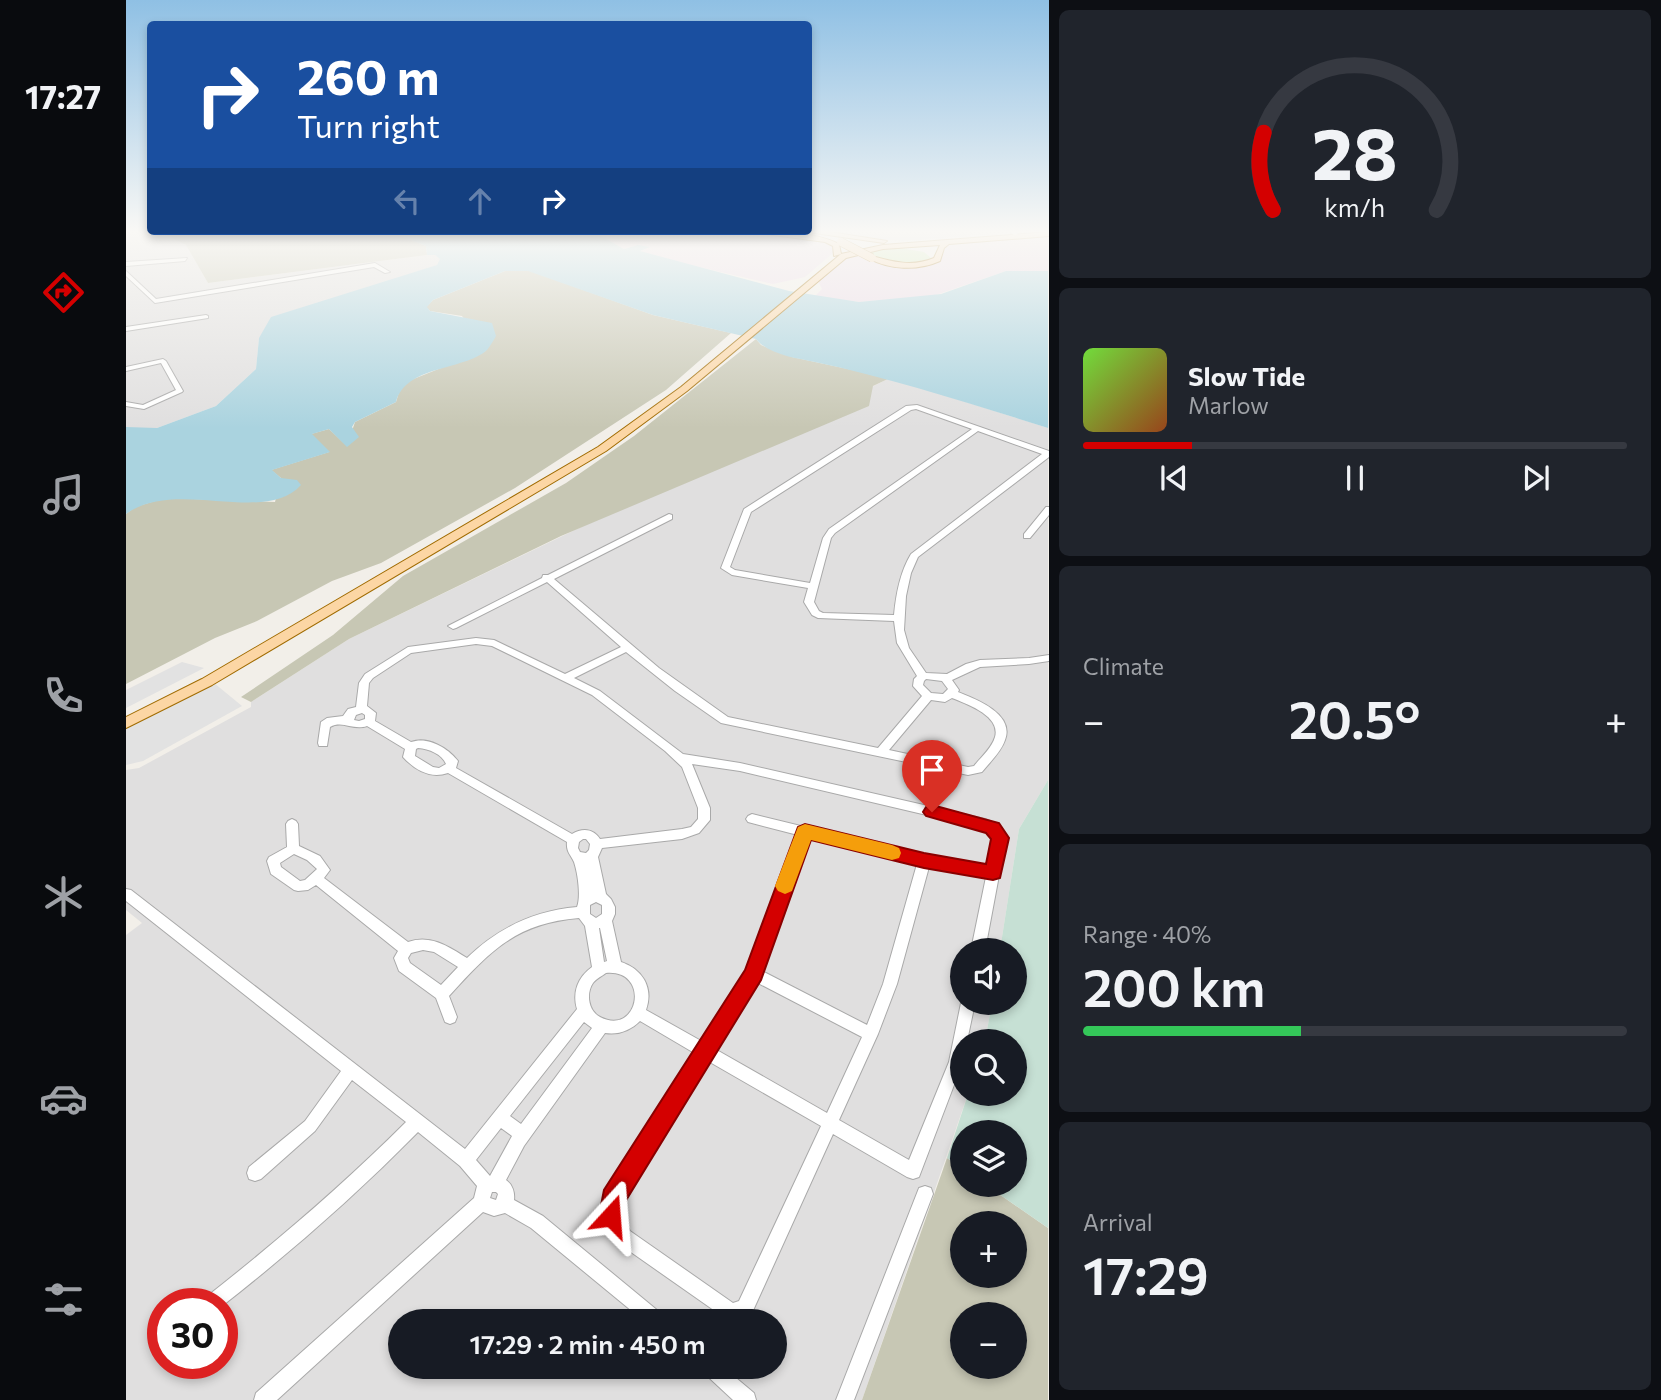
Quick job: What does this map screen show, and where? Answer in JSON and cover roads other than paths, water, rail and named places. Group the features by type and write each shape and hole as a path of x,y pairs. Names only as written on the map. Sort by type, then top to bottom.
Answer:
{"main road":[{"path":"126,723 206,682 572,468 631,430 789,297"},
{"path":"126,712 232,657 574,458 655,404 735,342"}],"street":[{"path":"151,297 155,301 197,297"},
{"path":"168,312 174,320"},
{"path":"126,328 206,317"},
{"path":"126,369 163,361 180,389 176,394 144,407 126,404"},
{"path":"813,586 732,572 724,568 747,511 912,407 1048,454"},
{"path":"899,618 821,616 815,613 809,602 832,531 978,428"},
{"path":"923,676 906,651 900,636 899,618 909,565 914,556 1048,454"},
{"path":"1027,536 1048,509"},
{"path":"453,626 669,517"},
{"path":"547,577 705,708 725,720 968,771 978,769 1001,736 1001,728 989,710 953,694"},
{"path":"360,709 363,683 408,650 476,641 494,643 568,677 615,705 680,758 691,773 704,808 704,820 701,826 682,834 589,852 571,850 573,840"},
{"path":"568,677 628,646"},
{"path":"945,678 971,666 985,663 1048,659"},
{"path":"933,675 945,678 953,686 953,694 945,698 928,696 918,686 919,679 933,675"},
{"path":"880,753 928,696"},
{"path":"348,719 352,712 360,709 371,713 368,722"},
{"path":"323,743 326,725 331,721 348,719 355,725 368,722 411,747 429,744 449,757 452,761 449,769 436,774 430,772 408,757 411,747"},
{"path":"680,758 740,767 993,828 1000,838 980,938"},
{"path":"449,769 573,840"},
{"path":"752,818 924,861 993,873"},
{"path":"292,824 293,849"},
{"path":"805,832 754,974 613,1199 611,1216 624,1237 731,1312 745,1309 871,1034 890,984 924,861"},
{"path":"573,840 584,835 593,838 589,852 598,971"},
{"path":"300,850 321,863 324,870 317,879 308,885 298,886 275,870 273,862 284,852 300,850"},
{"path":"317,879 406,949"},
{"path":"126,894 466,1160 489,1190 492,1209 504,1203 537,1222 642,1309"},
{"path":"442,994 468,966 506,934 544,917 593,910"},
{"path":"593,910 615,968"},
{"path":"450,1017 442,994 404,967 401,958 406,949 421,942 430,944 468,966"},
{"path":"615,968 631,974 643,989 644,998 639,1013 628,1022 618,1025 603,1024 584,1010 580,998 581,989 585,980 598,971 615,968"},
{"path":"754,974 871,1034"},
{"path":"466,1160 584,1010"},
{"path":"639,1013 913,1171 956,1062 966,1015"},
{"path":"262,1400 489,1190 522,1134 603,1024"},
{"path":"255,1173 310,1126 350,1070"},
{"path":"500,1118 522,1134"},
{"path":"231,1288 337,1200 417,1122"},
{"path":"845,1400 925,1194"},
{"path":"723,1379 747,1400"}],"water":[{"path":"334,297 440,297 427,307 430,311 492,323 496,336 487,350 477,357 411,381 396,402 355,422 352,427 359,437 347,447 329,429 312,434 330,452 272,470 281,478 297,480 301,485 285,496 265,502 169,500 146,504 126,514 126,427 157,428 216,406 256,369 259,338 271,317"},
{"path":"603,297 829,297 859,302 907,297 1048,297 1048,428 904,384 783,355 768,349 756,339 653,315"}]}
